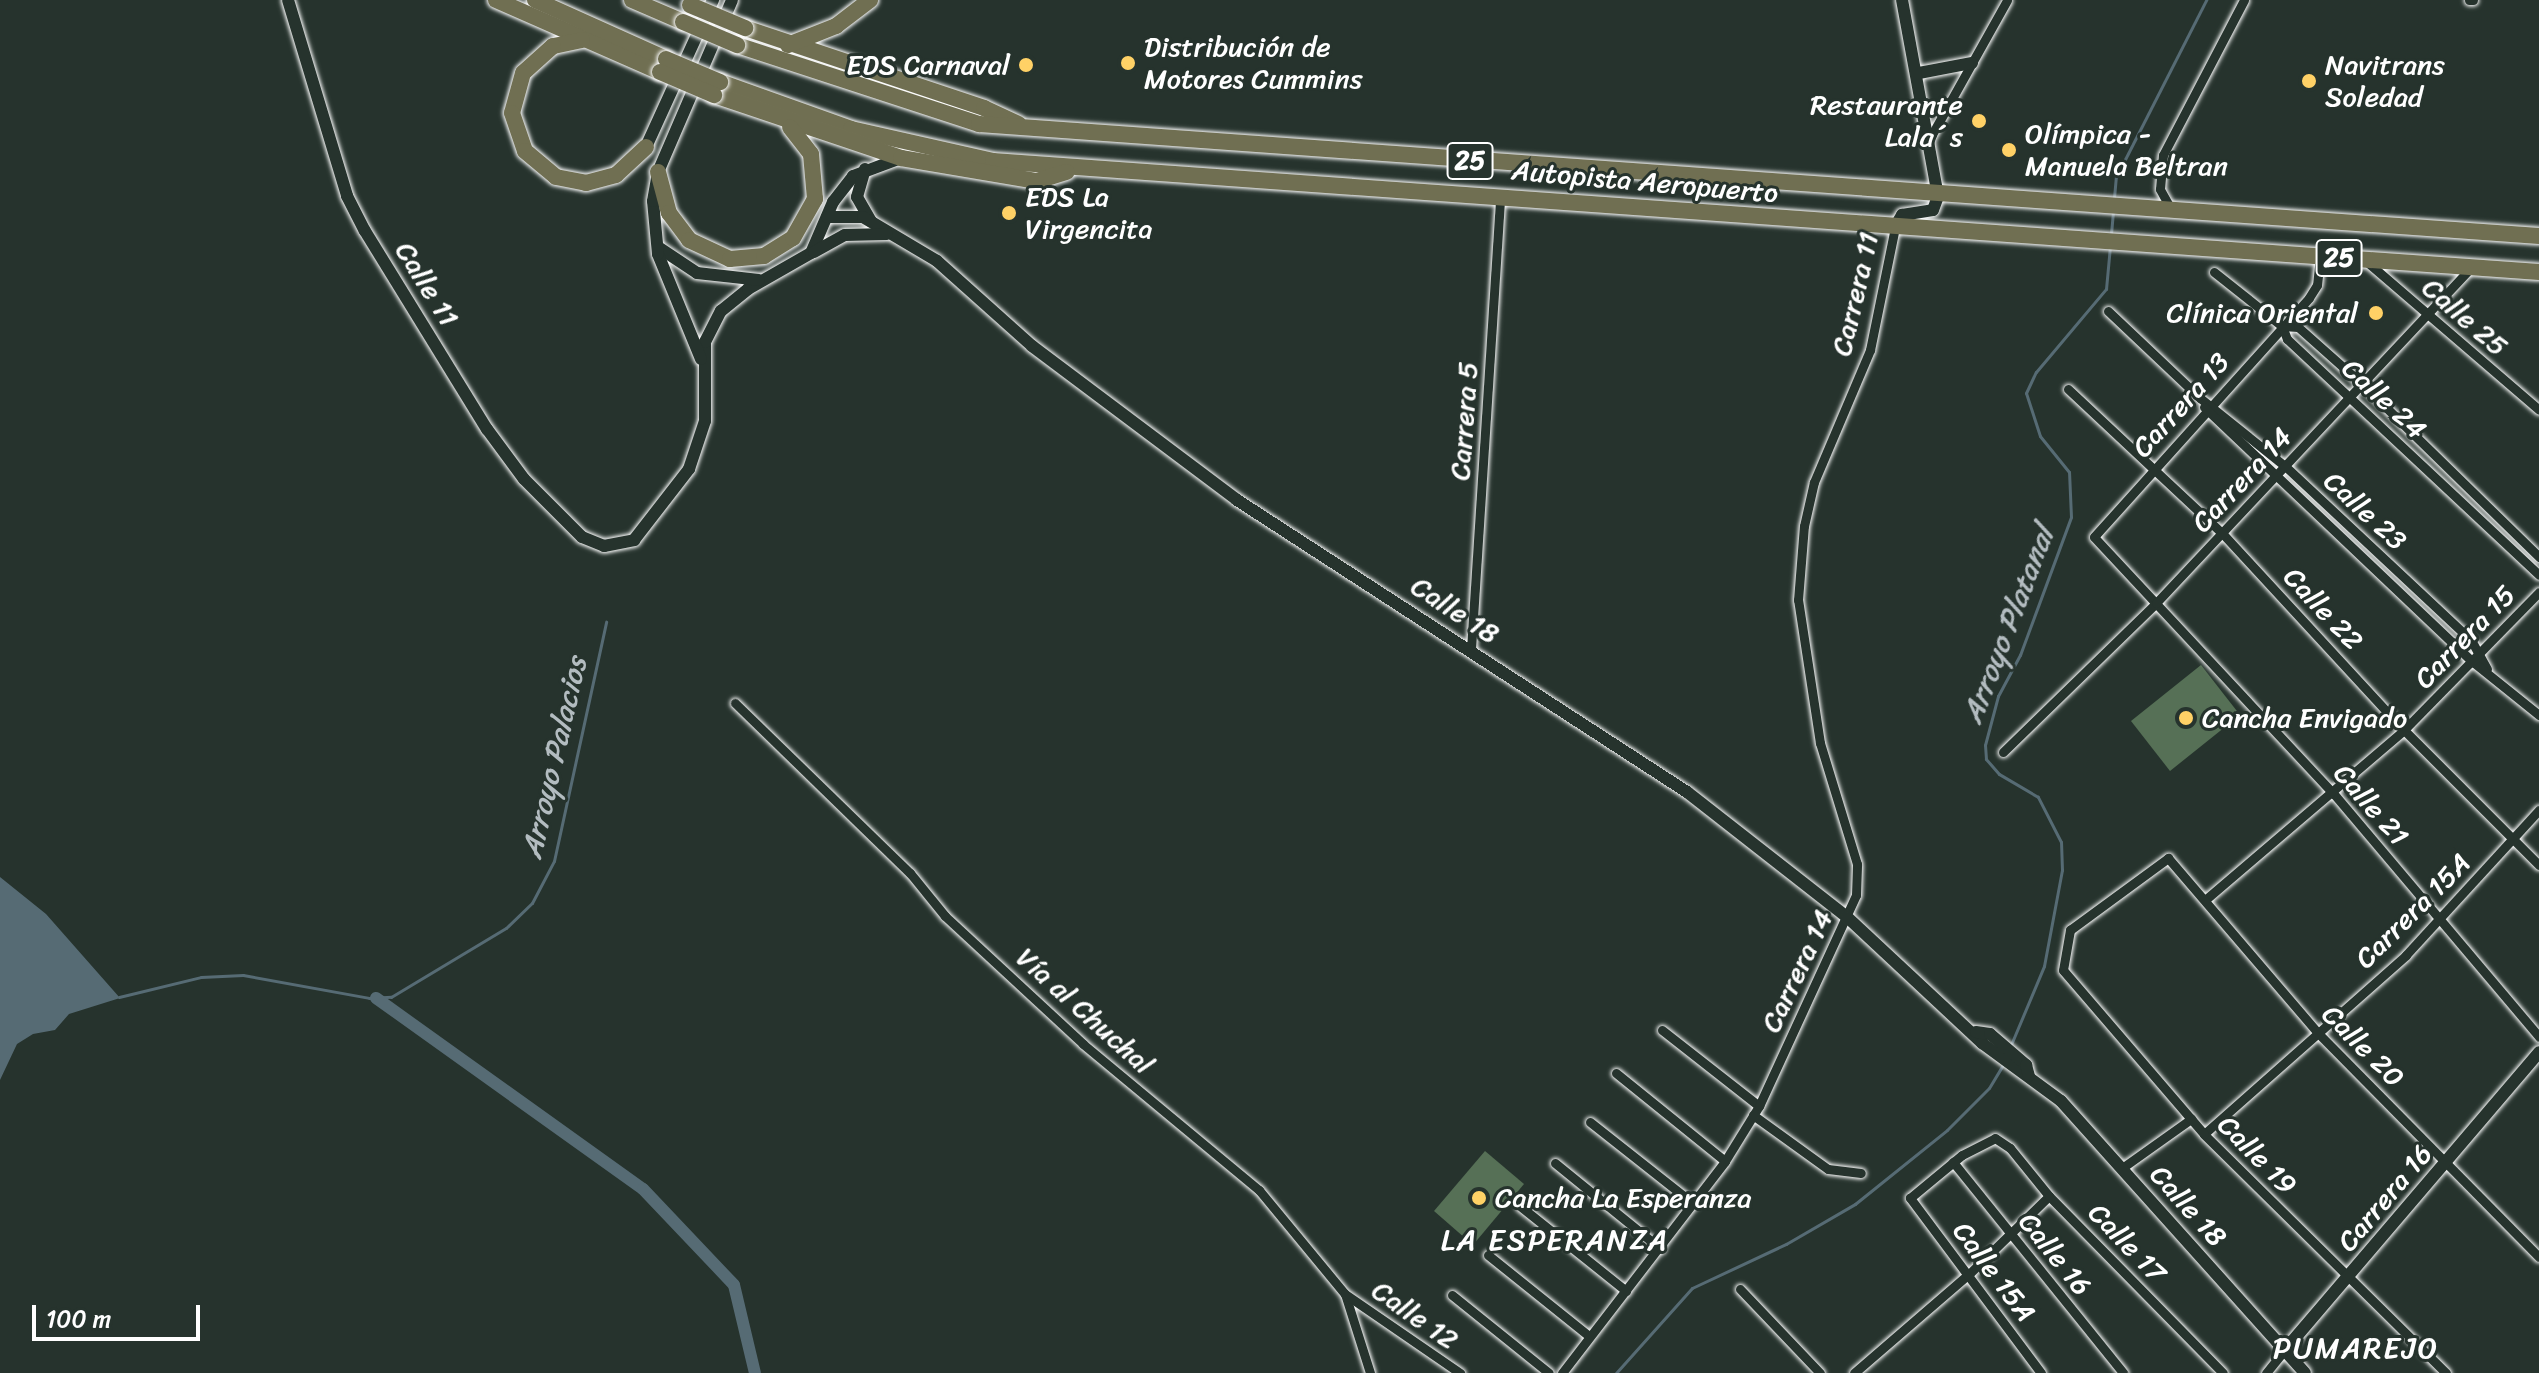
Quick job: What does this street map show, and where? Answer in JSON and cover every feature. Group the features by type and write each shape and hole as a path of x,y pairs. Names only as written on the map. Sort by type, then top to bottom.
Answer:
{"highway":[{"path":"496,0 582,40 663,66"},
{"name":"Autopista Aeropuerto","path":"535,0 663,66 717,89 905,144 1076,170 1500,195 2083,242 2539,272"},
{"name":"Autopista Aeropuerto","path":"632,0 737,45 979,124 1938,196 2539,236"},
{"path":"788,45 836,26 870,0"},
{"path":"684,2 788,45 984,108 1031,130"},
{"path":"582,40 553,46 523,73 512,113 520,143 547,172 586,183 616,175 646,147"},
{"path":"717,89 782,122 901,158 1037,181 1076,170"},
{"path":"658,172 674,223 698,247 730,259 774,252 801,230 817,188 807,143 782,122"}],"main road":[{"name":"Calle 11","path":"288,0 347,196 365,231 524,479 582,537 604,546"},
{"path":"646,147 713,0"},
{"path":"705,374 656,245 653,201 658,172 732,0"},
{"path":"1902,0 1919,73 1938,196"},
{"path":"1919,73 1972,63"},
{"path":"811,253 842,188 867,167 901,158"},
{"path":"867,167 857,197 874,223"},
{"name":"Carrera 11","path":"1895,227 1902,215 1933,210 1938,196"},
{"name":"Calle 18","path":"827,217 851,214 874,223 937,261 1032,346 1237,500 1687,792 1847,917 1976,1032 2061,1101 2305,1373"},
{"name":"Calle 18","path":"604,546 634,540 689,469 705,421 705,342 711,325 732,300 827,242 864,232 902,238"},
{"path":"656,245 697,273 737,281 770,279"},
{"name":"Carrera 16","path":"2284,1351 2539,1052"}],"street":[{"path":"1930,138 2007,0"},
{"path":"2172,211 2160,189 2163,155 2244,0"},
{"name":"Carrera 5","path":"1471,649 1500,195"},
{"name":"Carrera 11","path":"1804,526 1814,482 1870,350 1895,227"},
{"name":"Carrera 13","path":"2095,540 2094,533 2317,285 2320,257"},
{"name":"Calle 25","path":"2364,259 2539,410"},
{"name":"Calle 25","path":"2399,288 2407,264"},
{"name":"Carrera 14","path":"2003,752 2156,603 2473,266"},
{"path":"2214,272 2282,326"},
{"name":"Calle 23","path":"2108,311 2276,476 2473,662 2487,669 2539,715"},
{"name":"Calle 24","path":"2539,557 2362,384 2298,327 2282,326 2287,339 2539,575"},
{"name":"Calle 22","path":"2068,389 2222,533 2404,730 2539,865"},
{"name":"Calle 23","path":"2208,407 2285,466 2481,654 2487,669"},
{"name":"Carrera 14","path":"1562,1373 1661,1249 1725,1161 1756,1110 1847,917 1858,874 1820,743 1808,670 1798,600 1804,526"},
{"name":"Calle 21","path":"2095,540 2334,794 2539,1037"},
{"name":"Carrera 15","path":"2205,900 2334,794 2404,730 2539,592"},
{"name":"Vía al Chuchal","path":"735,703 910,873 945,916 1083,1044 1259,1190 1345,1294 1370,1373"},
{"name":"Carrera 15A","path":"2204,1134 2439,921 2539,810"},
{"name":"Calle 20","path":"2063,950 2070,930 2165,858 2205,900 2317,1032 2448,1161 2539,1257"},
{"name":"Calle 19","path":"2063,950 2063,970 2204,1134 2446,1373"},
{"path":"1662,1030 1828,1169 1861,1173"},
{"path":"1616,1073 1725,1161"},
{"path":"2122,1168 2191,1119"},
{"path":"1590,1122 1694,1204"},
{"name":"Calle 17","path":"1953,1162 1995,1138 2004,1141 2049,1196 2223,1373"},
{"name":"Calle 15A","path":"1953,1162 1910,1198 1970,1273 2041,1373"},
{"name":"Calle 16","path":"1953,1162 2123,1373"},
{"path":"1555,1163 1661,1249"},
{"path":"1854,1373 1970,1273 2008,1232 2049,1196"},
{"path":"1520,1206 1626,1291"},
{"path":"1488,1255 1589,1336"},
{"path":"1740,1289 1820,1373"},
{"name":"Calle 12","path":"1345,1294 1460,1373"},
{"path":"1452,1295 1549,1373"},
{"name":"Carrera 16","path":"2266,1373 2284,1351"}],"green space":[{"name":"Cancha Envigado","path":"2201,665 2240,715 2170,771 2131,721"},
{"name":"Cancha La Esperanza","path":"1485,1151 1524,1184 1473,1245 1434,1211"}],"water":[{"path":"0,877 46,914 120,998 69,1014 55,1030 33,1034 17,1044 0,1080"}],"waterway":[{"path":"2114,198 2116,177 2206,0"},
{"name":"Arroyo Platanal","path":"2111,234 2113,210"},
{"name":"Arroyo Platanal","path":"2010,1047 2044,966 2062,870 2061,842 2038,797 1999,774 1986,759 1985,745 1998,696 2020,655 2071,517 2069,472 2040,436 2026,393 2036,372 2106,289 2110,246"},
{"name":"Arroyo Palacios","path":"119,997 201,977 243,975 369,998 391,997 506,928 532,903 554,861 606,622"},
{"path":"376,998 643,1189 734,1285 755,1373"},
{"name":"Arroyo Platanal","path":"1616,1373 1692,1288 1786,1244 1855,1204 1947,1130 1989,1088 2003,1065"}],"place":[{"name":"Distribución de Motores Cummins","path":"1128,63"},
{"name":"EDS Carnaval","path":"1026,65"},
{"name":"Navitrans Soledad","path":"2309,81"},
{"name":"Restaurante Lala´s","path":"1979,121"},
{"name":"Olímpica - Manuela Beltran","path":"2009,150"},
{"name":"EDS La Virgencita","path":"1009,213"},
{"name":"Clínica Oriental","path":"2376,313"},
{"name":"Cancha Envigado","path":"2186,718"},
{"name":"Cancha La Esperanza","path":"1479,1198"}],"district":[{"name":"LA ESPERANZA","path":"1555,1240"},
{"name":"PUMAREJO","path":"2356,1348"}]}
